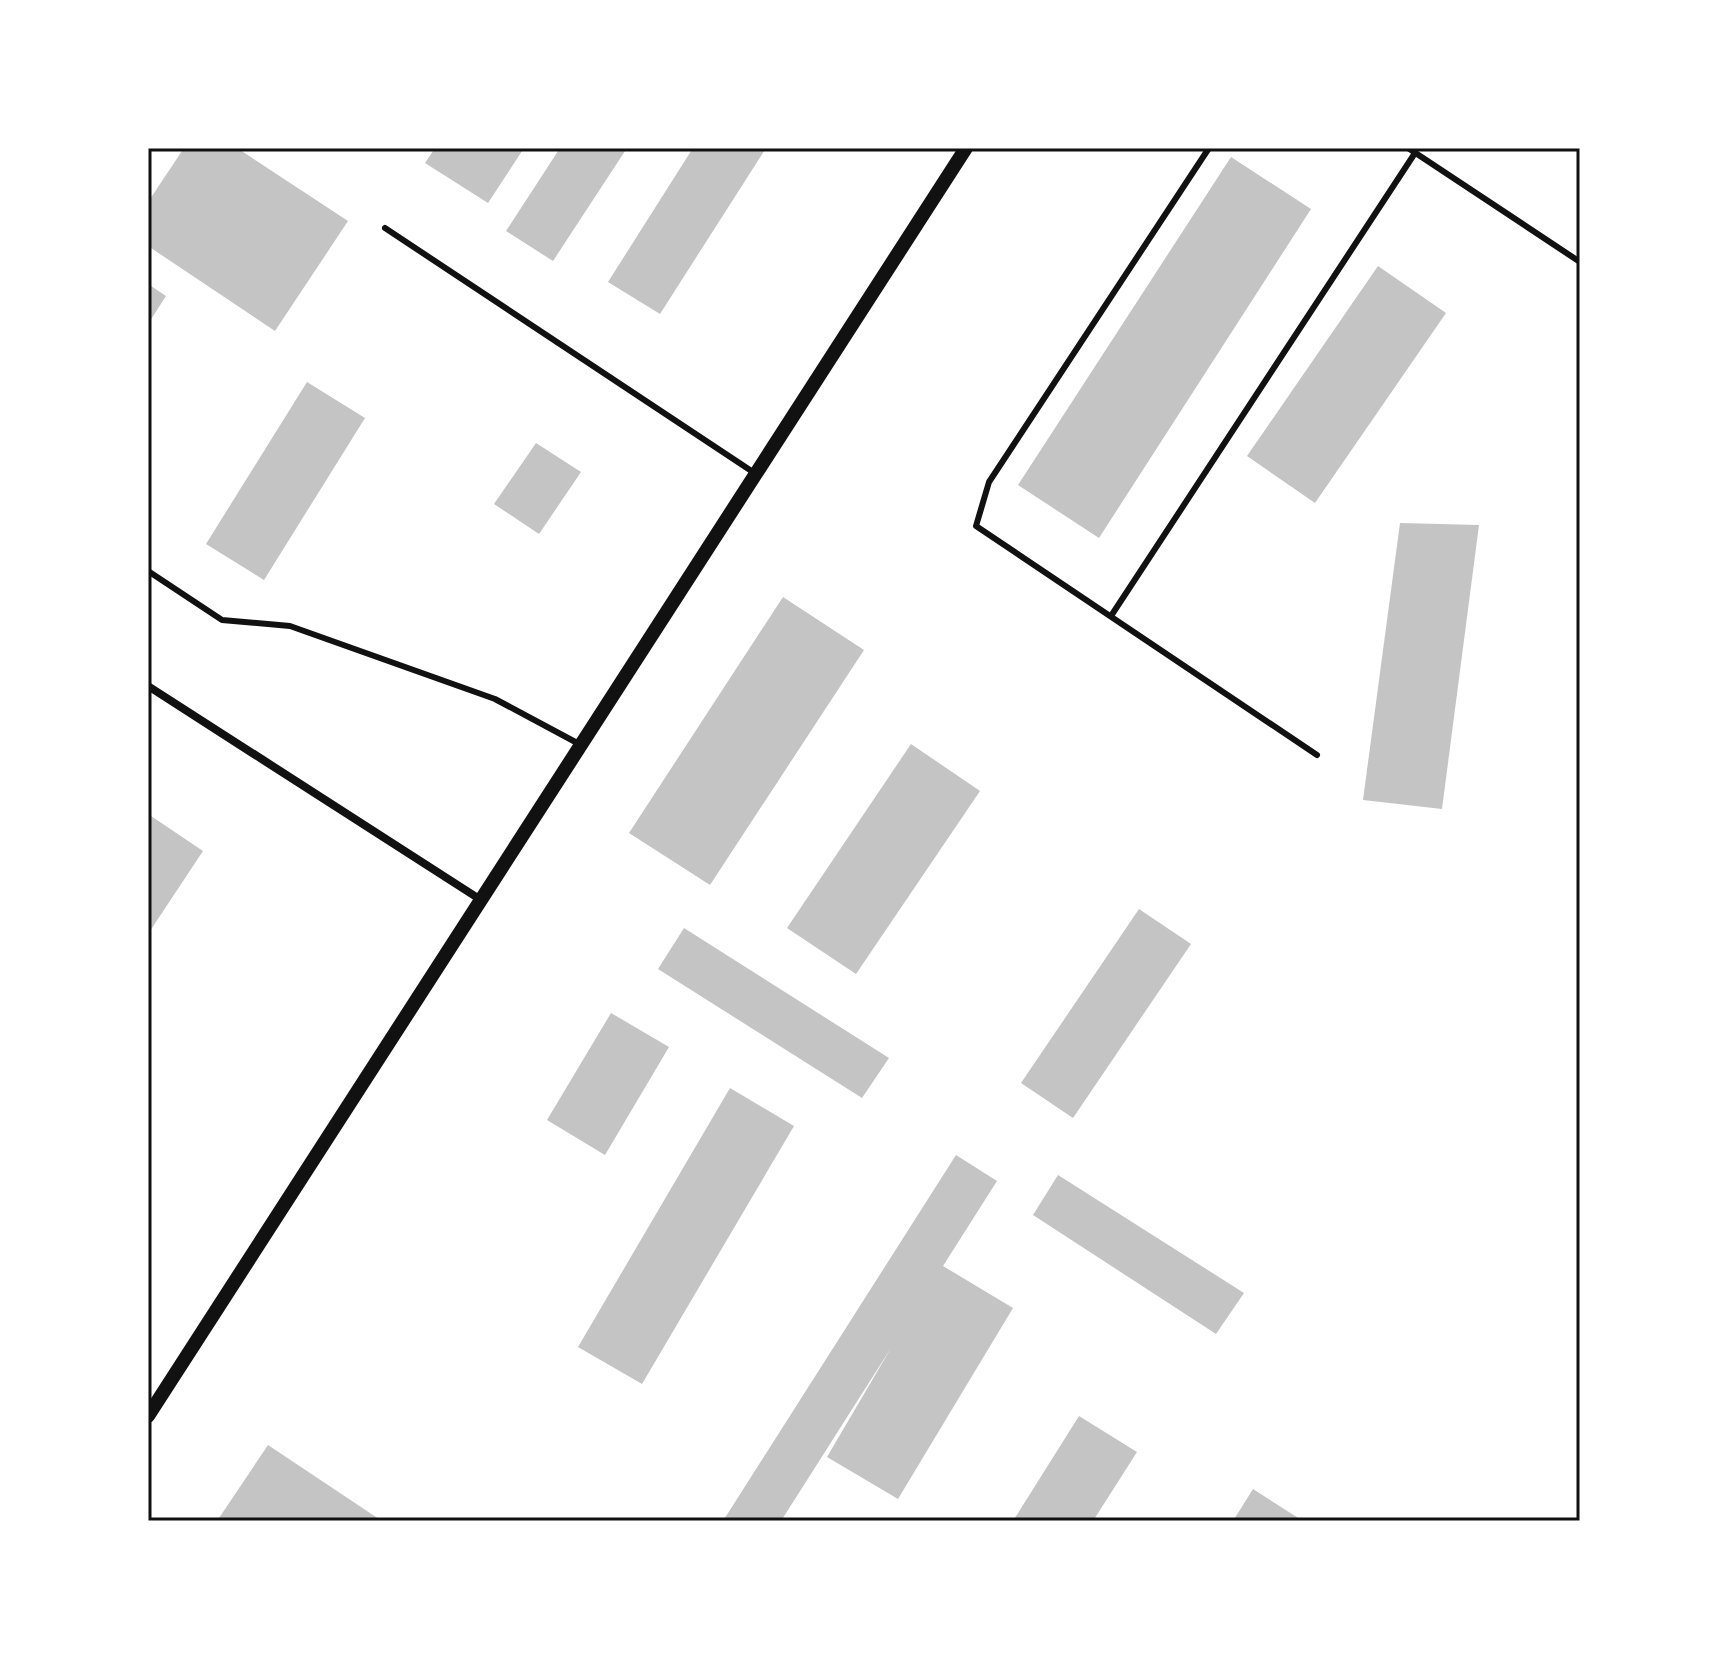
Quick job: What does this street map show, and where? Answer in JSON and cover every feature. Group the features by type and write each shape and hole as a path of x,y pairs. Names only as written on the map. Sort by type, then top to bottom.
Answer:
{"street":[{"path":"148,1416 966,148"},
{"path":"148,686 481,900"}],"lane":[{"path":"1209,148 989,482 976,526 1317,755"},
{"path":"1408,148 1580,262"},
{"path":"1111,616 1415,153"},
{"path":"385,228 756,474"},
{"path":"148,571 222,620 290,626 305,631 495,699 581,745"}],"building":[{"path":"184,148 237,148 348,221 275,331 148,246 148,202"},
{"path":"435,148 524,148 488,203 425,163"},
{"path":"560,148 627,148 553,261 506,231"},
{"path":"693,148 766,148 660,314 608,282"},
{"path":"1231,157 1311,209 1099,538 1018,485"},
{"path":"1378,266 1446,313 1315,503 1247,456"},
{"path":"148,284 166,296 148,324"},
{"path":"307,382 365,418 264,580 206,544"},
{"path":"536,443 581,472 539,534 494,504"},
{"path":"1400,523 1479,525 1442,809 1363,800"},
{"path":"783,597 864,650 710,885 629,833"},
{"path":"911,744 980,791 856,974 787,928"},
{"path":"148,814 203,851 148,934"},
{"path":"1139,909 1191,944 1073,1118 1021,1083"},
{"path":"684,928 889,1058 862,1098 658,969"},
{"path":"611,1013 669,1047 605,1155 547,1120"},
{"path":"730,1088 794,1126 642,1384 578,1347"},
{"path":"956,1155 997,1181 943,1266 1013,1308 898,1499 827,1457 891,1348 781,1521 723,1521"},
{"path":"1058,1175 1244,1293 1216,1334 1033,1215"},
{"path":"1079,1416 1137,1452 1093,1521 1013,1521"},
{"path":"268,1445 382,1521 217,1521"},
{"path":"1253,1489 1303,1521 1233,1521"}]}
